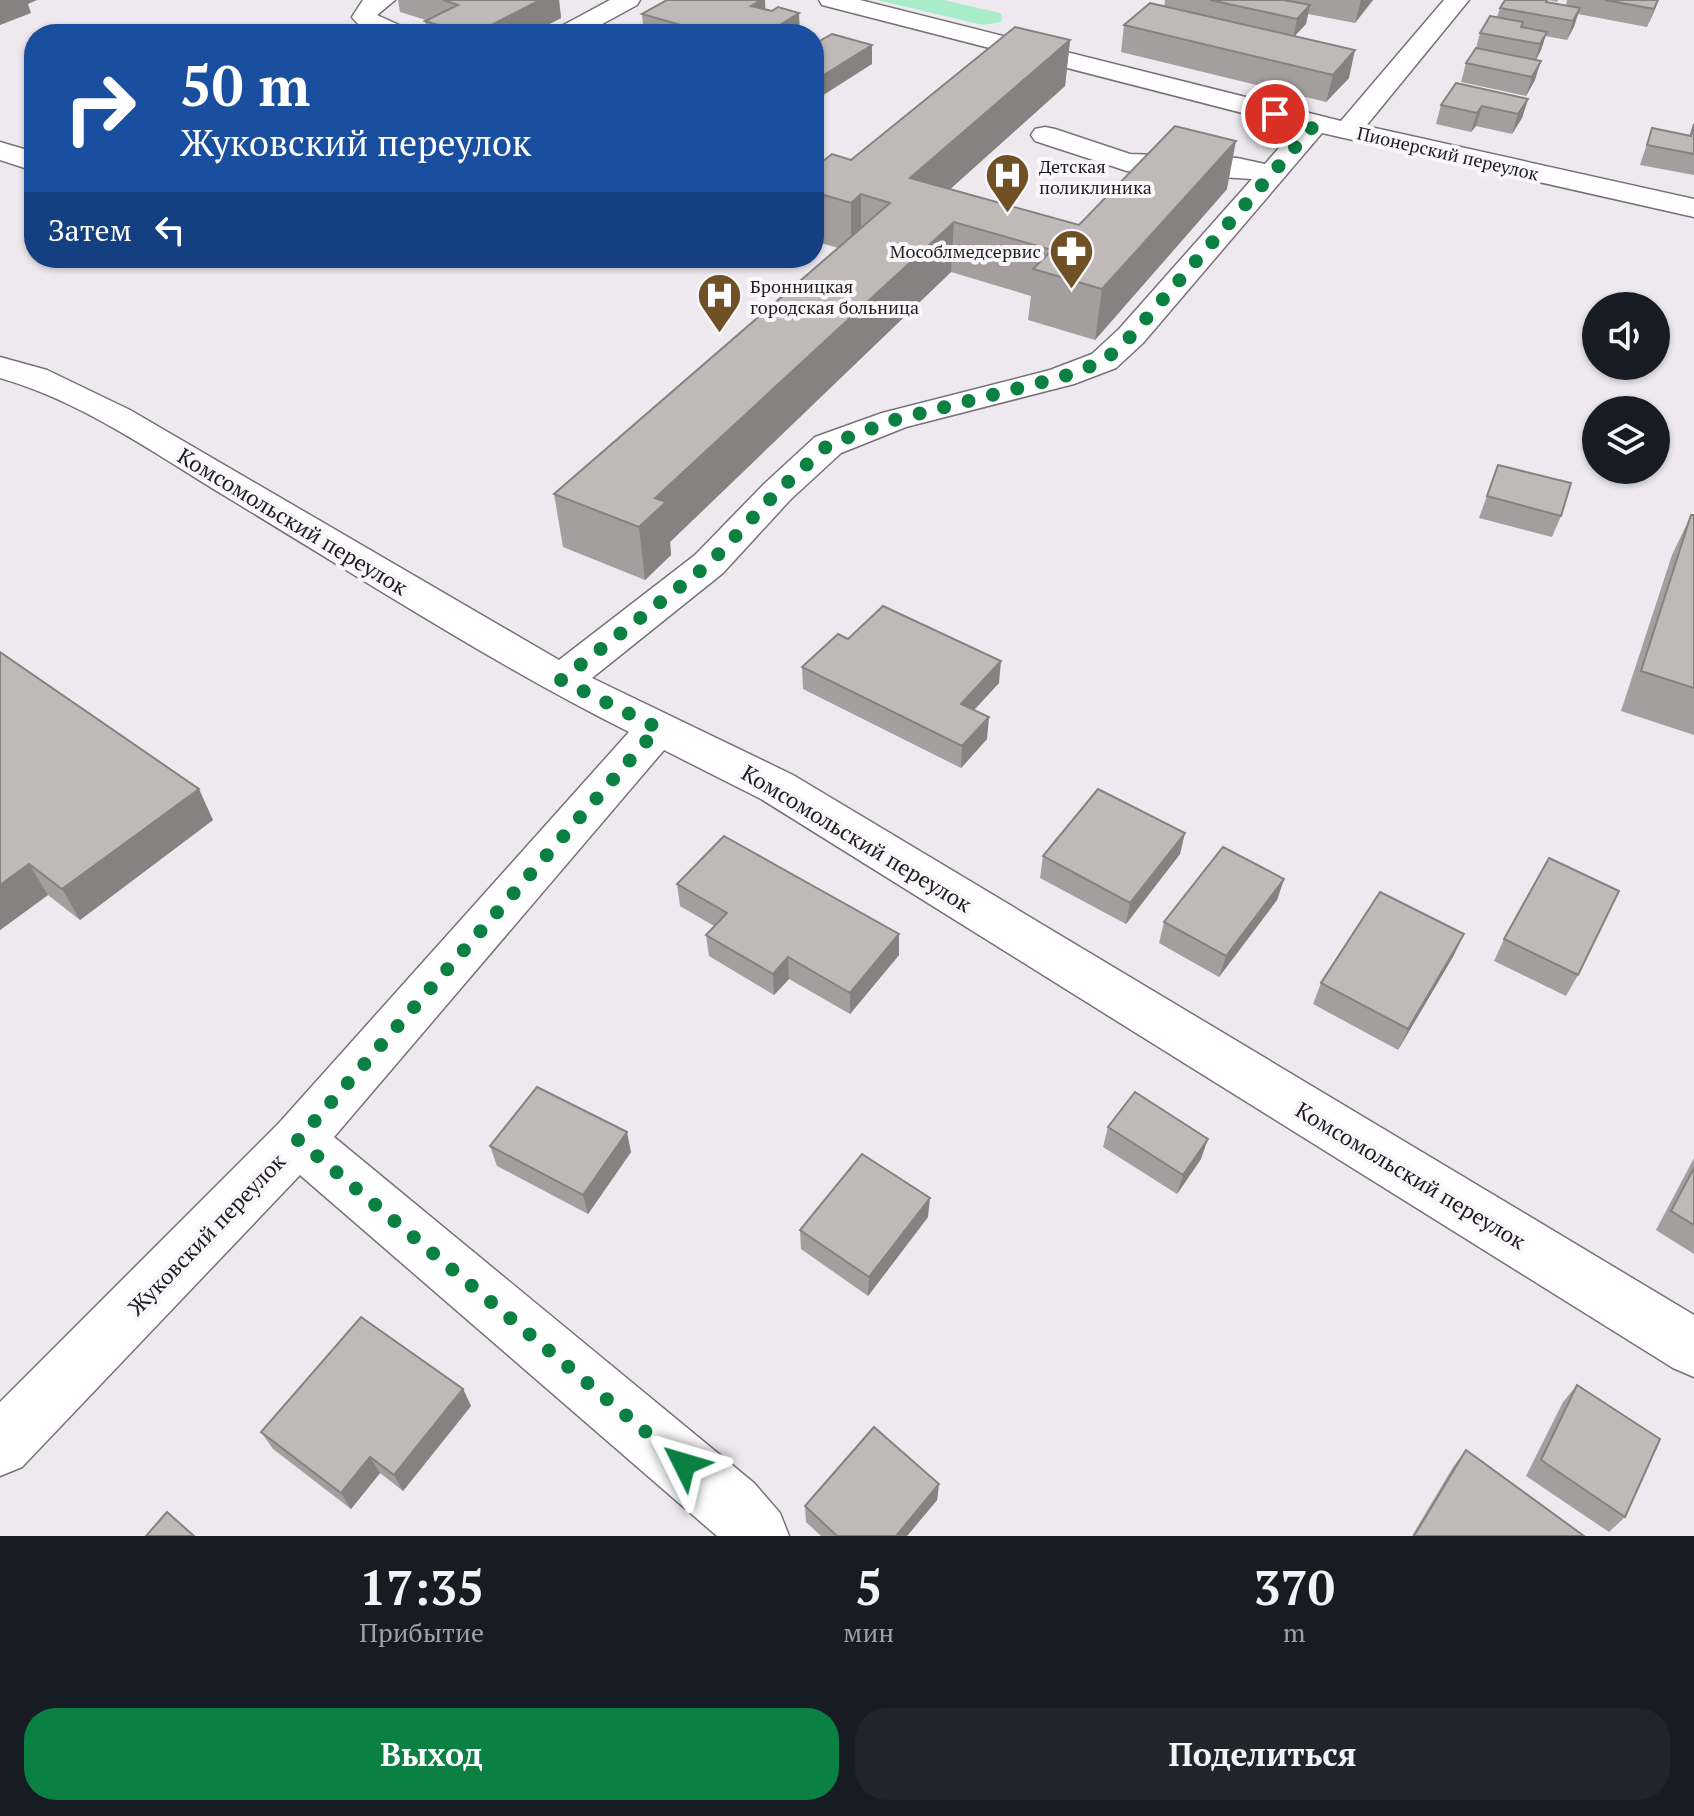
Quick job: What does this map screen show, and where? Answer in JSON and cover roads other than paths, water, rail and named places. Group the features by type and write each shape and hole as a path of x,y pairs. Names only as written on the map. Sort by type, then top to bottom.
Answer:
{"street":[{"path":"374,24 364,17 370,6 383,0"},
{"name":"Пионерский переулок","path":"831,0 1332,127 1694,208"},
{"path":"561,680 709,564 777,492 828,445 894,420 1062,377 1104,361 1131,336 1273,174 1332,127 1457,0"},
{"path":"582,1 624,2"},
{"path":"583,24 624,2"},
{"path":"1045,135 1127,162 1237,167 1273,174"},
{"path":"0,150 24,158"},
{"name":"Комсомольский переулок","path":"0,367 35,377 118,417 561,680 777,787 1694,1348"},
{"name":"Жуковский переулок","path":"0,1445 298,1140 658,728"},
{"path":"298,1140 732,1505 757,1536"}],"place":[{"name":"Детская поликлиника","path":"1008,215"},
{"name":"Мособлмедсервис","path":"1072,290"},
{"name":"Бронницкая городская больница","path":"719,335"}]}
